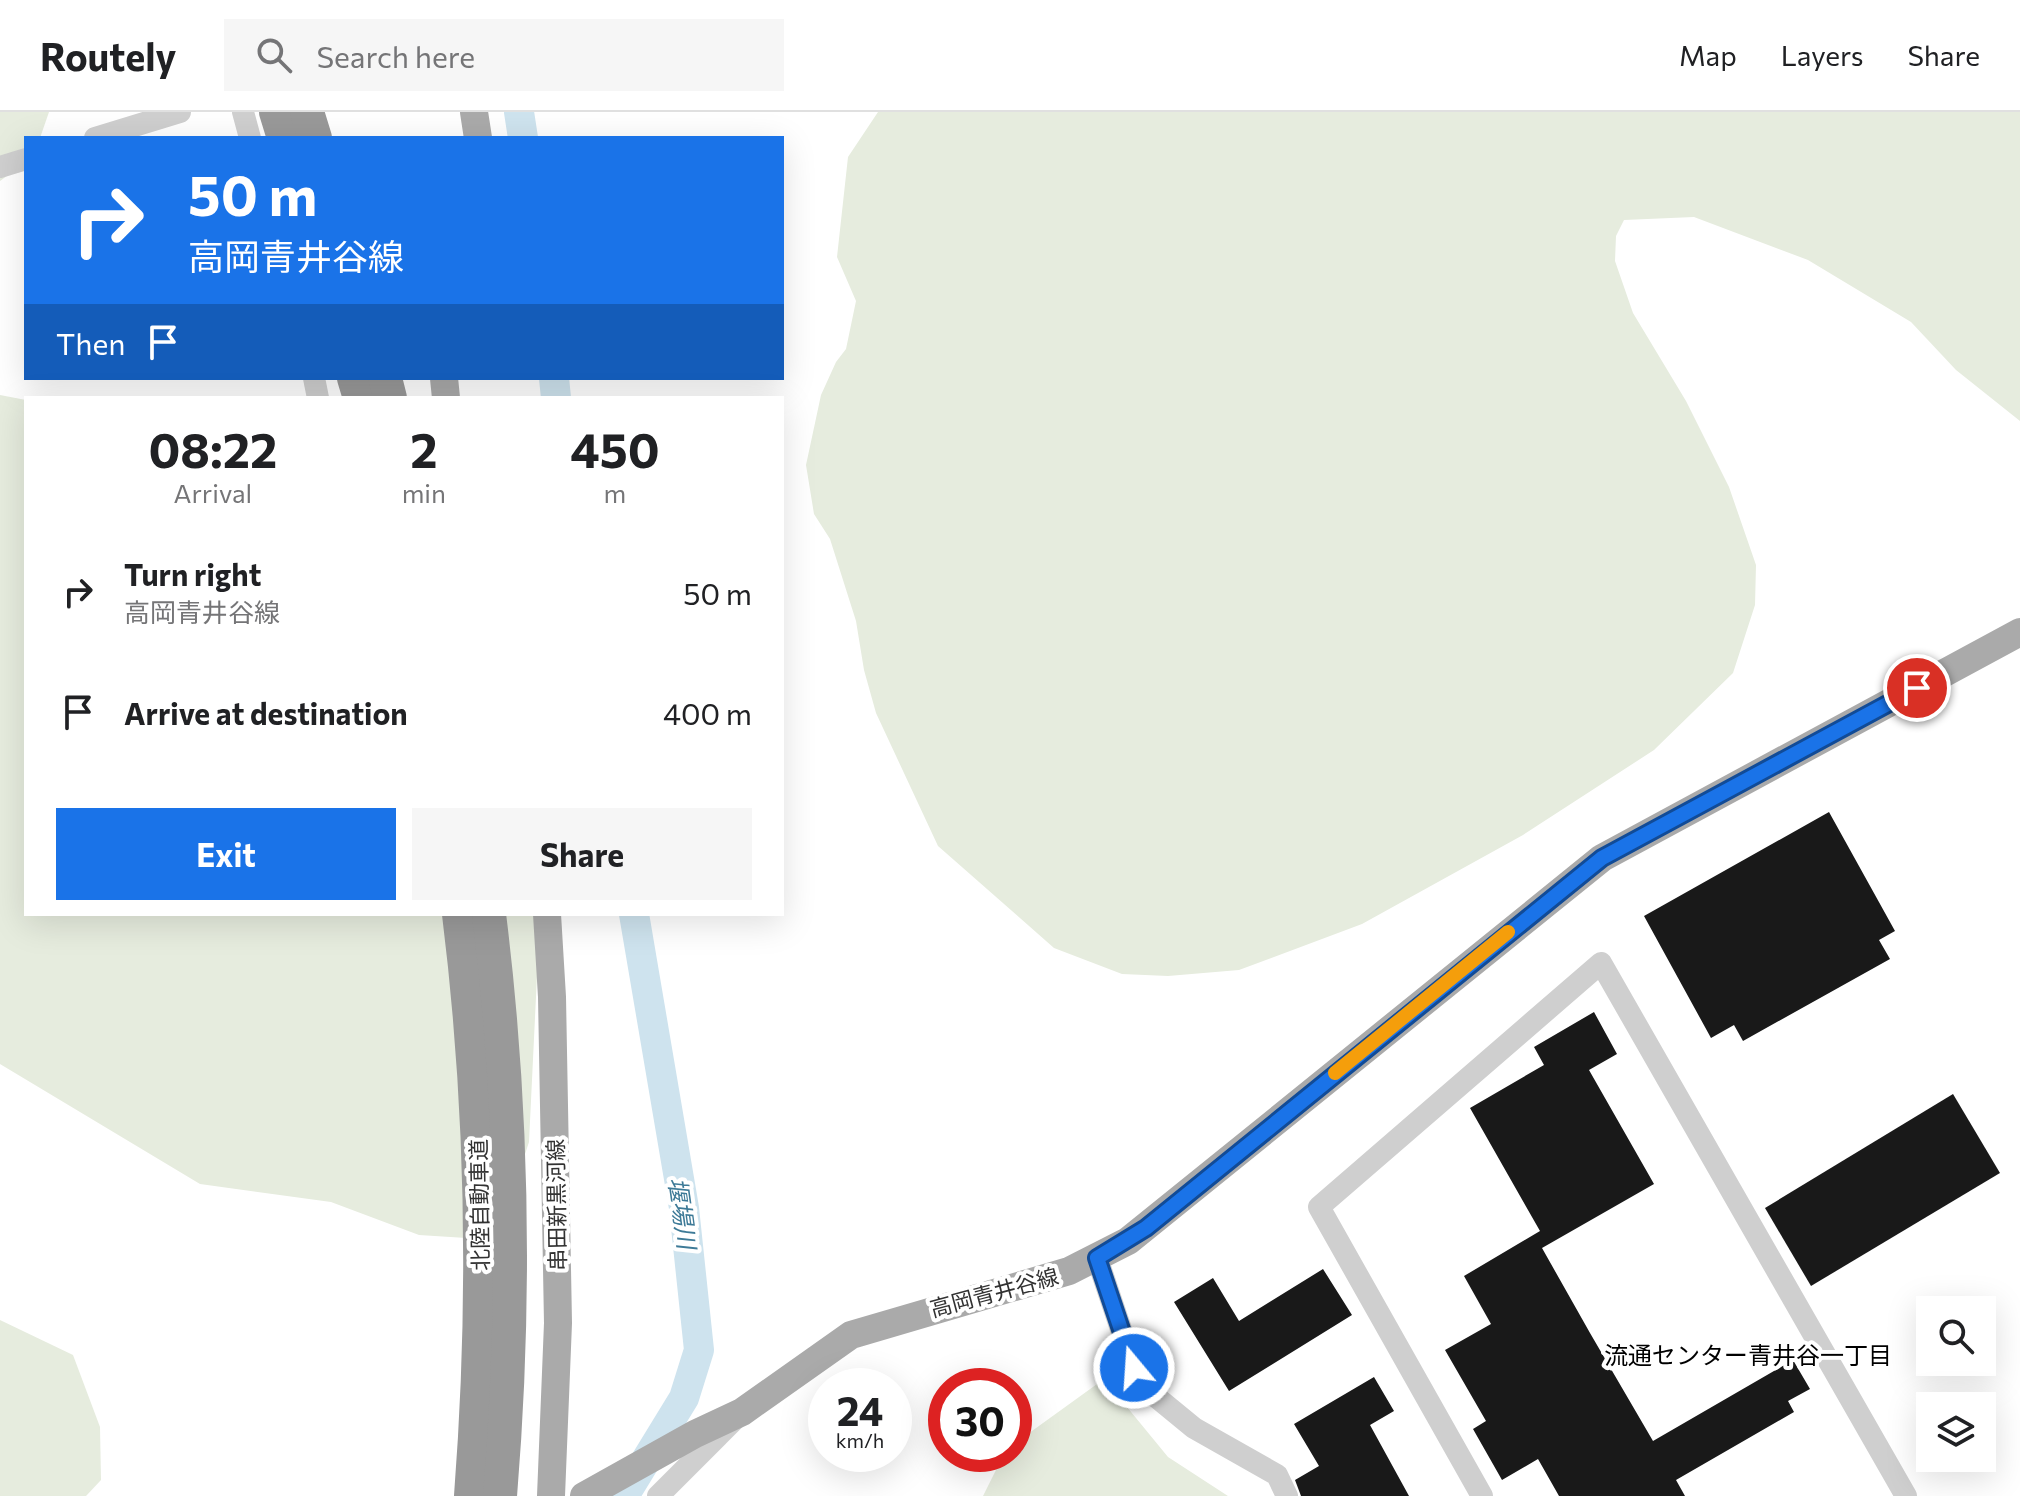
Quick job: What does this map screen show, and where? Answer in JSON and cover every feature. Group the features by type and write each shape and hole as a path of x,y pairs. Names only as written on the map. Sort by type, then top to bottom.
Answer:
{"highway":[{"path":"276,112 283,136"},
{"path":"307,112 314,136"},
{"name":"北陸自動車道","path":"459,916 478,1147 479,1353 471,1496"},
{"name":"北陸自動車道","path":"489,916 508,1141 509,1347 500,1496"}],"main road":[{"path":"474,112 478,136"},
{"name":"高岡青井谷線","path":"584,1496 695,1434 742,1412 851,1335 1069,1271 1097,1258 1146,1228 1602,858 2020,632"},
{"name":"串田新黒河線","path":"547,916 552,997 558,1323 551,1496"}],"street":[{"path":"102,136 180,112"},
{"path":"243,112 249,136"},
{"path":"0,167 24,160"},
{"path":"1482,1496 1319,1207 1601,963 1906,1496"},
{"path":"1097,1258 1134,1368 1155,1396 1194,1428 1277,1475 1287,1496"},
{"path":"658,1496 742,1412"}],"shaded area":[{"path":"0,112 49,112 41,136 24,136 24,163 0,181"},
{"path":"878,112 2020,112 2020,421 1956,370 1911,322 1808,260 1694,217 1624,220 1616,236 1615,261 1633,313 1686,401 1729,487 1756,565 1755,605 1733,673 1654,750 1523,835 1362,924 1239,970 1168,976 1122,974 1054,948 938,846 876,713 864,670 856,621 830,539 814,514 806,465 821,395 836,362 846,349 856,301 837,257 848,157"},
{"path":"0,395 24,400 24,916 540,916 529,1142 509,1203 482,1239 419,1235 331,1202 200,1184 0,1064"},
{"path":"0,1320 73,1355 100,1427 101,1480 86,1496 0,1496"},
{"path":"1104,1379 1168,1457 1228,1496 983,1496 995,1472 1032,1472 1032,1431"}],"building":[{"path":"1829,812 1895,931 1879,940 1890,959 1743,1041 1734,1025 1711,1038 1644,916"},
{"path":"1594,1012 1617,1054 1589,1070 1654,1184 1542,1248 1590,1333 1653,1441 1793,1360 1810,1389 1788,1401 1794,1412 1676,1480 1685,1496 1559,1496 1538,1459 1502,1480 1473,1429 1486,1421 1445,1350 1491,1324 1464,1276 1540,1231 1470,1108 1544,1065 1534,1047"},
{"path":"1953,1094 2000,1173 1811,1286 1765,1208"},
{"path":"1323,1269 1352,1315 1229,1391 1174,1302 1213,1278 1239,1321"},
{"path":"1374,1377 1394,1411 1370,1425 1409,1496 1301,1496 1295,1480 1319,1466 1294,1424"}],"waterway":[{"name":"堰場川","path":"519,112 523,136"},
{"name":"堰場川","path":"554,380 556,396"},
{"name":"堰場川","path":"624,1496 684,1398 699,1350 684,1208 634,916"}],"slow traffic":[{"path":"1335,1073 1508,932"}],"district":[{"name":"流通センター青井谷一丁目","path":"1748,1354"}],"route":[{"path":"1134,1368 1097,1258 1146,1228 1464,966 1602,858 1917,688"}]}
